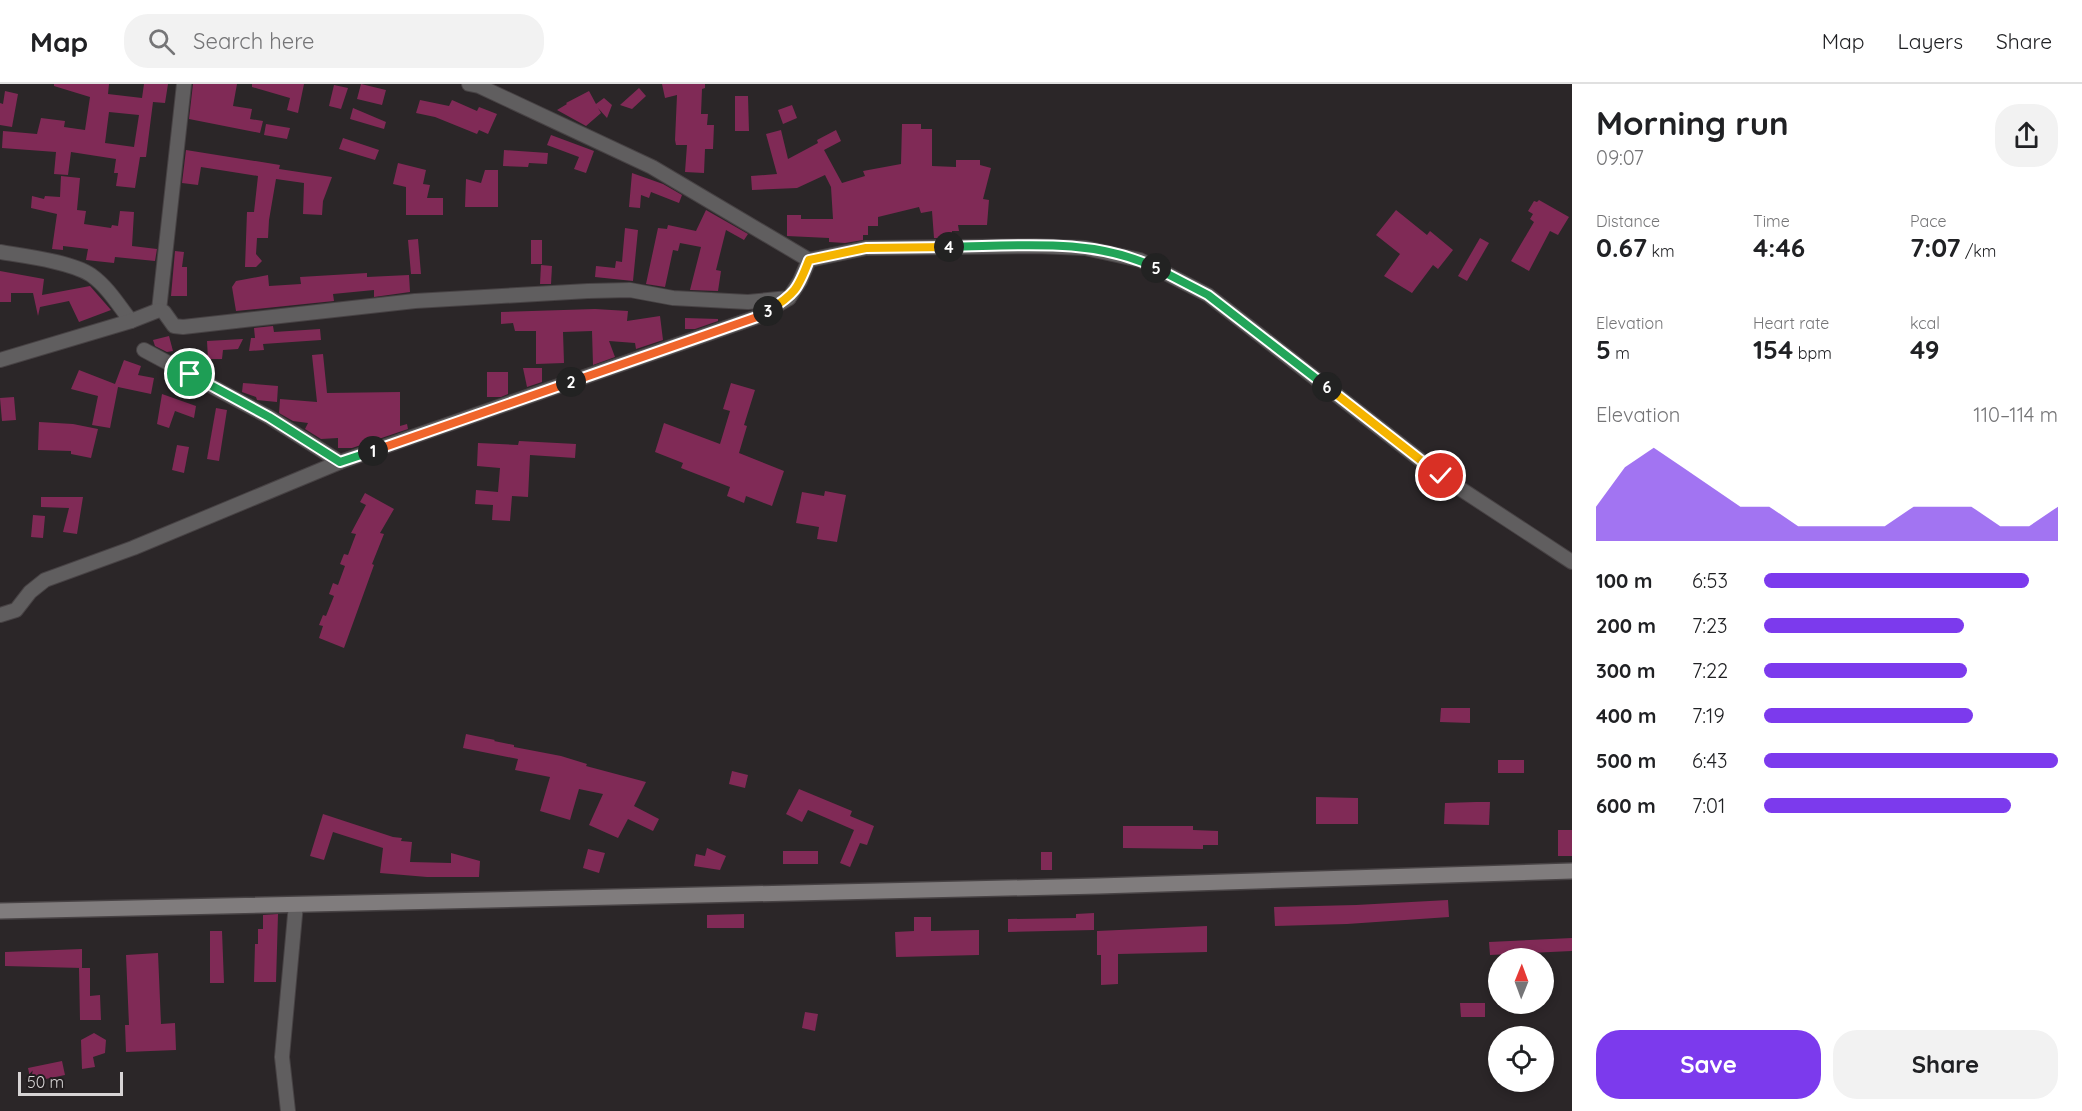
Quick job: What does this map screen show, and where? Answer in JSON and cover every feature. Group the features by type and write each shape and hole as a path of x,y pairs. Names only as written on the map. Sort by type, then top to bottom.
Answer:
{"main road":[{"path":"0,911 1099,886 1572,871"}],"street":[{"path":"159,310 184,84"},
{"path":"476,85 652,167 809,260 866,248 1036,246 1085,248 1140,260 1208,295 1441,476 1572,562"},
{"path":"0,252 75,267 90,274 103,285 131,321"},
{"path":"0,615 16,609 30,592 45,580 133,548 340,462 757,317 789,298 800,282 809,260"},
{"path":"0,360 131,321 159,310 164,312 174,326 183,327 415,301 588,291 630,290 673,298 748,302 789,298"},
{"path":"144,350 269,417 340,462"},
{"path":"288,1111 282,1058 296,904"}],"building":[{"path":"54,84 109,84 108,94 142,98 144,84 168,84 165,103 153,102 146,157 140,157 135,188 116,186 118,173 114,173 116,159 71,152 68,175 54,174 56,152 2,148 3,131 37,134 41,118 65,121 64,127 85,130 90,97 54,86","holes":["109,112 139,115 134,147 105,143"]},
{"path":"193,84 237,84 233,106 252,109 250,119 263,121 260,133 189,119"},
{"path":"252,84 304,84 298,113 287,110 290,98 252,87"},
{"path":"361,84 386,90 382,105 357,99"},
{"path":"662,84 705,84 705,88 702,89 701,114 708,114 707,125 714,125 713,149 705,149 704,173 685,172 687,145 676,145 675,140 677,95 665,98"},
{"path":"334,85 348,88 341,109 329,106"},
{"path":"639,88 646,96 632,109 620,105"},
{"path":"5,91 18,94 12,127 0,125 0,103 3,104"},
{"path":"589,91 596,104 604,98 612,105 607,118 598,108 601,113 586,126 557,110 566,103"},
{"path":"735,96 748,96 749,131 735,131"},
{"path":"420,100 449,106 452,100 477,111 479,107 497,114 488,134 479,130 477,134 435,117 416,113"},
{"path":"792,105 797,118 783,124 778,110"},
{"path":"353,108 386,122 384,129 350,119"},
{"path":"266,124 290,128 287,139 264,135"},
{"path":"902,124 921,124 921,129 932,129 932,166 956,167 956,160 980,160 980,165 991,168 983,199 989,200 987,225 958,225 959,231 952,231 952,238 934,238 932,211 921,213 919,207 878,217 878,226 868,226 868,235 863,235 863,240 845,243 829,242 829,238 787,236 787,215 801,215 801,219 833,219 831,187 825,175 797,188 752,190 751,176 777,174 766,134 781,130 788,159 818,143 817,140 836,130 841,141 824,150 842,183 865,176 863,171 901,164"},
{"path":"551,135 594,151 586,173 574,169 579,157 547,145"},
{"path":"343,138 379,150 375,160 339,149"},
{"path":"186,150 280,165 279,169 332,177 323,201 322,215 303,214 304,183 276,179 268,238 257,238 256,254 262,261 256,267 245,267 247,212 254,212 258,176 201,167 198,185 182,183"},
{"path":"504,150 548,153 547,164 529,163 528,167 503,166"},
{"path":"398,163 426,170 423,184 430,185 427,198 443,198 443,215 406,215 406,187 393,184"},
{"path":"485,170 498,170 498,207 465,207 466,179 481,183"},
{"path":"632,173 663,184 682,195 679,203 651,192 649,198 641,195 640,208 629,207"},
{"path":"61,176 80,178 77,210 86,211 84,224 111,228 112,225 118,226 120,211 134,212 132,246 157,249 155,261 115,257 114,263 86,260 88,249 63,246 63,250 52,249 57,214 31,208 32,196 44,199 45,196 60,197"},
{"path":"1539,200 1569,217 1558,235 1550,231 1529,271 1511,261 1534,222 1530,219 1533,214 1528,211 1534,201"},
{"path":"706,210 748,234 744,240 726,230 716,270 721,271 718,291 690,290 701,247 680,243 678,251 673,250 665,287 646,284 658,228 667,229 668,225 696,231"},
{"path":"1396,210 1427,235 1430,231 1453,250 1438,269 1433,265 1412,293 1384,276 1400,254 1376,235"},
{"path":"625,228 638,230 633,281 595,277 596,266 615,268 616,261 622,262"},
{"path":"1480,238 1489,243 1467,281 1458,276"},
{"path":"418,239 421,274 411,274 408,240"},
{"path":"531,240 542,240 542,264 531,264"},
{"path":"175,251 184,252 182,267 187,267 187,296 171,296"},
{"path":"541,265 552,266 551,284 540,284"},
{"path":"0,271 44,279 42,295 90,286 111,310 79,322 69,301 40,307 38,316 33,293 11,293 11,302 0,302"},
{"path":"367,273 367,277 409,275 410,292 374,297 374,290 333,294 334,301 236,311 232,287 236,281 268,275 269,286 301,284 300,277"},
{"path":"595,309 628,311 627,321 660,316 663,340 636,349 635,343 609,341 615,357 593,365 592,331 563,332 564,363 536,364 536,331 515,331 513,323 501,324 501,312"},
{"path":"685,318 718,319 718,321 695,329 685,329"},
{"path":"273,326 274,332 320,329 321,340 263,344 264,350 249,351 251,338 255,338 254,328"},
{"path":"169,336 173,351 167,352 155,346 153,340"},
{"path":"243,339 238,349 223,350 222,359 208,359 207,341"},
{"path":"323,354 327,393 400,392 400,426 407,424 408,429 352,448 338,448 338,438 321,439 305,429 308,423 293,421 279,413 280,399 317,402 312,355"},
{"path":"124,360 141,366 138,375 154,378 151,394 118,387 110,428 92,425 98,396 71,389 79,370 115,384"},
{"path":"523,368 542,368 542,382 527,387"},
{"path":"487,372 508,372 508,394 501,397 487,397"},
{"path":"243,383 278,386 277,402 257,400 256,397 242,392"},
{"path":"731,383 755,390 744,425 747,426 739,453 784,471 772,506 746,496 744,503 727,496 730,487 681,468 683,463 655,452 664,423 720,444 730,411 723,409"},
{"path":"162,394 196,406 194,418 175,411 169,428 157,424"},
{"path":"14,397 16,420 2,421 0,398"},
{"path":"216,408 227,410 219,461 207,459"},
{"path":"39,422 73,424 98,429 91,458 71,454 71,451 38,450"},
{"path":"519,441 576,444 575,458 530,455 528,497 512,496 510,521 492,520 493,505 475,504 476,490 498,492 500,468 477,466 478,443 518,445"},
{"path":"177,445 189,447 184,473 172,470"},
{"path":"825,491 846,495 837,542 817,539 819,527 796,523 802,492 824,496"},
{"path":"365,493 394,509 380,533 384,534 344,648 319,638 323,626 319,625 323,615 326,616 334,596 329,594 333,583 338,585 345,566 340,564 344,554 348,555 356,534 351,533 366,505 360,502"},
{"path":"41,497 83,497 77,534 63,532 69,508 41,507"},
{"path":"33,515 45,516 43,538 31,537"},
{"path":"1441,708 1470,708 1470,723 1440,722"},
{"path":"466,734 514,745 514,747 561,756 587,764 586,766 646,782 634,806 659,819 653,831 628,819 618,838 589,825 603,794 579,789 570,820 540,811 550,777 515,770 518,759 463,748"},
{"path":"1498,760 1524,760 1524,773 1498,773"},
{"path":"732,771 748,775 745,788 729,784"},
{"path":"799,789 852,811 850,816 874,826 867,845 860,843 850,867 840,863 854,830 808,810 802,822 786,814"},
{"path":"1316,797 1358,798 1358,824 1316,824"},
{"path":"1490,802 1489,825 1444,824 1445,803"},
{"path":"323,814 402,838 401,841 412,842 410,862 451,863 451,853 480,861 479,877 427,877 380,873 383,848 333,832 324,860 310,856"},
{"path":"1123,826 1193,826 1193,830 1218,831 1218,845 1203,845 1203,849 1123,848"},
{"path":"1558,830 1572,830 1572,856 1558,856"},
{"path":"707,848 726,856 720,870 694,866 696,854 705,856"},
{"path":"588,849 605,853 599,873 583,868"},
{"path":"783,851 818,851 818,864 783,864"},
{"path":"1041,852 1052,852 1052,870 1041,870"},
{"path":"1448,900 1449,917 1275,926 1274,907"},
{"path":"1094,913 1094,930 1008,932 1008,919 1076,918 1076,914"},
{"path":"278,914 276,982 254,982 255,944 258,944 258,929 263,929 263,915"},
{"path":"744,914 744,928 707,928 707,915"},
{"path":"914,917 931,917 931,931 979,930 979,955 896,957 895,932 914,931"},
{"path":"1207,926 1207,952 1118,954 1118,984 1101,985 1101,955 1097,955 1097,931"},
{"path":"210,931 222,931 224,983 210,983"},
{"path":"1572,938 1572,951 1554,952 1554,948 1489,948 1489,942"},
{"path":"82,949 82,968 5,966 5,952"},
{"path":"158,953 161,1024 175,1023 176,1050 126,1052 125,1025 129,1025 126,955"},
{"path":"79,968 90,968 90,996 100,995 101,1020 80,1020"},
{"path":"1460,1003 1485,1003 1485,1017 1461,1017"},
{"path":"805,1012 818,1014 815,1031 802,1028"},
{"path":"94,1033 106,1040 105,1053 93,1057 95,1067 82,1069 81,1040"},
{"path":"62,1061 65,1075 31,1082 28,1068"}],"route":[{"path":"190,374 269,417 340,462 757,317 789,298 800,282 809,260 866,248 1036,246 1085,248 1140,260 1208,295 1441,476"}]}
